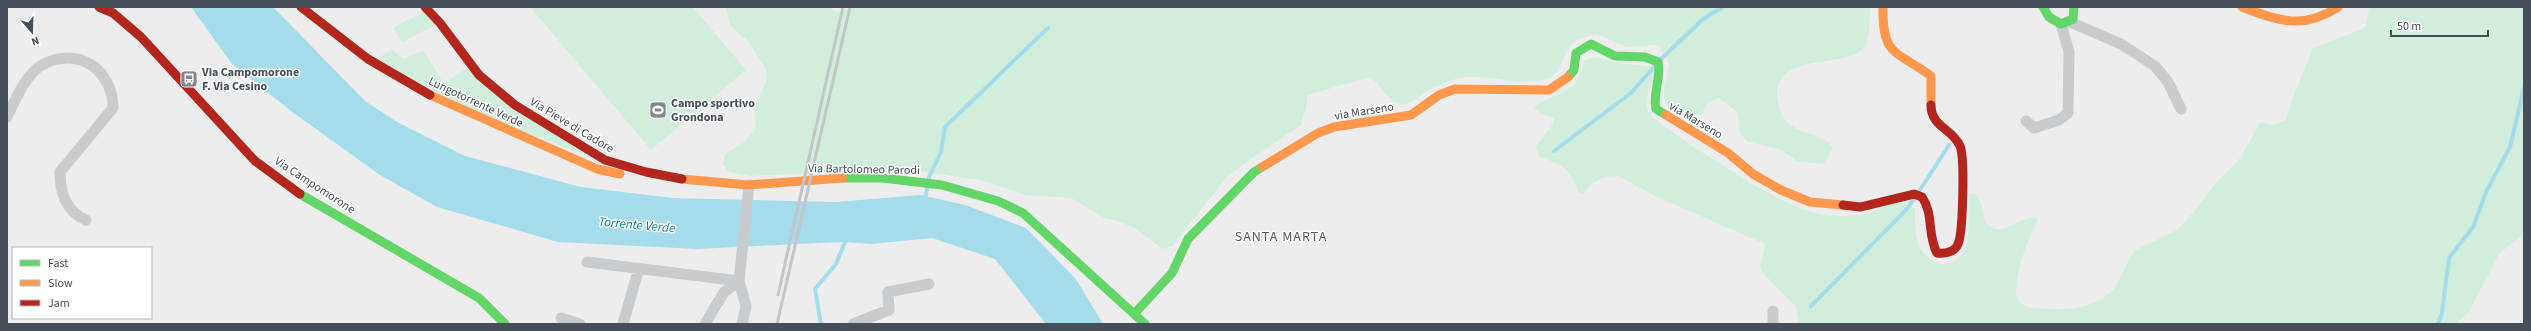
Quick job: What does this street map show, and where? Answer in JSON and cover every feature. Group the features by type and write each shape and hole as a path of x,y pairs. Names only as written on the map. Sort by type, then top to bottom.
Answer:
{"street":[{"name":"Via Campomorone","path":"99,7 113,13 141,37 255,161 299,193 479,298 505,324"},
{"name":"Lungotorrente Verde","path":"301,7 368,59 415,88 466,113 597,169 630,176 749,185"},
{"name":"Via Pieve di Cadore","path":"425,7 440,20 479,75 504,99 586,151 612,163 659,178"},
{"name":"via Marseno","path":"1134,314 1172,273 1188,239 1254,172 1318,133 1334,127 1411,115 1439,95 1454,89 1478,88 1498,91 1549,90 1563,82 1574,70 1572,59 1579,49 1590,44 1615,56 1645,57 1658,62 1661,71 1653,102 1656,110 1706,139 1753,174 1781,190 1810,202 1860,207 1873,206 1914,194 1920,195 1924,198 1932,222 1934,248 1937,253 1948,252 1956,248 1959,243 1964,165 1961,147 1934,120 1931,108 1933,86 1931,76 1896,55 1885,41 1881,30 1883,7"},
{"path":"2043,7 2049,17 2121,44 2155,66 2168,82 2181,109"},
{"path":"2066,23 2074,16 2074,7"},
{"path":"2242,7 2293,21 2308,22 2323,17 2338,7"},
{"path":"2026,121 2034,128 2059,120 2068,113 2069,52 2066,23"},
{"path":"7,117 20,89 42,65 62,58 79,57 95,65 108,82 113,96 113,108 60,172 62,196 70,209 86,220"},
{"name":"Via Bartolomeo Parodi","path":"749,185 796,180 901,180 951,185 978,192 1004,202 1023,213 1145,324"},
{"path":"742,324 746,306 740,276 749,185"},
{"path":"588,262 639,268 740,276"},
{"path":"624,324 639,268"},
{"path":"705,324 724,292 740,276"},
{"path":"853,324 889,310 888,292 929,284"},
{"path":"1773,311 1773,324"},
{"path":"561,318 580,324"}],"green space":[{"name":"Campo sportivo Grondona","path":"530,7 693,7 746,70 651,150"},
{"path":"726,7 828,7 837,12 852,7 1870,7 1867,41 1863,49 1854,55 1802,66 1790,71 1782,78 1777,90 1777,100 1780,111 1788,123 1802,131 1822,139 1833,148 1824,164 1797,161 1779,149 1748,142 1740,133 1737,112 1719,98 1708,102 1701,115 1672,112 1666,105 1663,95 1669,64 1659,45 1626,47 1596,34 1583,37 1575,41 1567,51 1557,72 1550,78 1539,81 1528,82 1484,77 1458,79 1446,82 1430,89 1413,101 1405,104 1397,103 1389,97 1370,77 1307,95 1307,105 1301,125 1228,175 1173,246 1162,249 1136,229 1115,220 1104,218 1071,198 1026,195 981,180 904,169 750,176 729,172 723,164 725,154 743,143 756,129 754,108 767,80 766,69 748,41 730,26"},
{"path":"2369,7 2524,7 2524,234 2500,253 2468,313 2456,324 1799,324 1796,307 1762,272 1760,266 1765,244 1659,198 1618,176 1604,177 1592,184 1583,194 1579,193 1568,172 1560,165 1539,156 1536,146 1554,123 1554,119 1549,116 1542,115 1534,107 1572,87 1581,73 1583,61 1595,57 1617,63 1653,67 1657,70 1647,95 1648,111 1654,118 1685,141 1766,191 1786,202 1813,213 1844,216 1864,214 1890,205 1903,203 1909,205 1915,209 1916,235 1921,249 1931,260 1940,264 1953,261 1961,256 1966,248 1969,227 1969,195 1973,193 1980,200 1985,220 1992,228 2003,229 2027,219 2038,219 2022,258 2017,281 2017,299 2023,305 2035,308 2078,308 2097,302 2112,290 2136,250 2177,230 2199,206 2210,190 2241,157 2260,122 2274,125 2286,120 2313,48 2362,29 2366,26"},
{"path":"424,11 437,24 402,42 393,28"},
{"path":"391,49 404,59 423,50 444,84 467,68 585,155 475,113 417,85 378,59"}],"water":[{"name":"Torrente Verde","path":"191,7 273,7 365,101 397,122 465,156 581,187 673,198 836,202 920,195 965,205 1026,228 1076,279 1103,324 1046,324 995,259 932,238 871,244 842,242 697,249 558,242 437,207 380,175 291,111 232,64"}],"waterway":[{"path":"1661,59 1703,19 1723,7"},
{"path":"925,200 929,177 941,152 945,127 1048,28"},
{"path":"1554,151 1631,93 1655,66"},
{"path":"2438,324 2442,313 2449,258 2473,227 2487,190 2510,147 2524,88"},
{"path":"1918,193 1949,145"},
{"path":"1811,306 1906,210 1914,199"},
{"path":"821,324 815,289 836,264 847,237"}],"railway":[{"path":"778,295 843,7"},
{"path":"777,324 850,7"}],"traffic: fast":[{"path":"2043,7 2049,17 2061,24 2073,19 2074,7"},
{"path":"1568,77 1574,70 1576,53 1591,44 1615,56 1645,57 1658,62 1659,74 1655,103 1656,109 1666,115"},
{"path":"1134,314 1172,273 1188,239 1254,172 1262,167"},
{"path":"843,178 882,178 942,185 998,201 1023,213 1145,324"},
{"path":"300,194 479,298 505,324"}],"traffic: slow":[{"path":"1883,7 1883,23 1885,35 1889,44 1900,56 1931,76 1931,105"},
{"path":"2242,7 2267,16 2291,21 2314,19 2338,7"},
{"path":"1262,167 1318,133 1334,127 1411,115 1439,95 1455,89 1549,90 1568,77"},
{"path":"430,95 597,169 620,174"},
{"path":"1666,115 1728,153 1753,174 1781,190 1810,202 1843,205"},
{"path":"682,179 748,185 843,178"}],"traffic: jam":[{"path":"99,7 113,13 141,37 255,161 300,194"},
{"path":"301,7 368,59 430,95"},
{"path":"425,7 440,23 479,75 515,105 605,160 646,172 682,179"},
{"path":"1843,205 1860,207 1914,194 1922,197 1926,204 1932,239 1937,253 1949,252 1957,247 1960,237 1962,211 1962,153 1956,140 1934,118 1931,105"}],"place":[{"name":"Via Campomorone F. Via Cesino","path":"189,79"},
{"name":"Campo sportivo Grondona","path":"658,110"}],"district":[{"name":"SANTA MARTA","path":"1281,236"}]}
